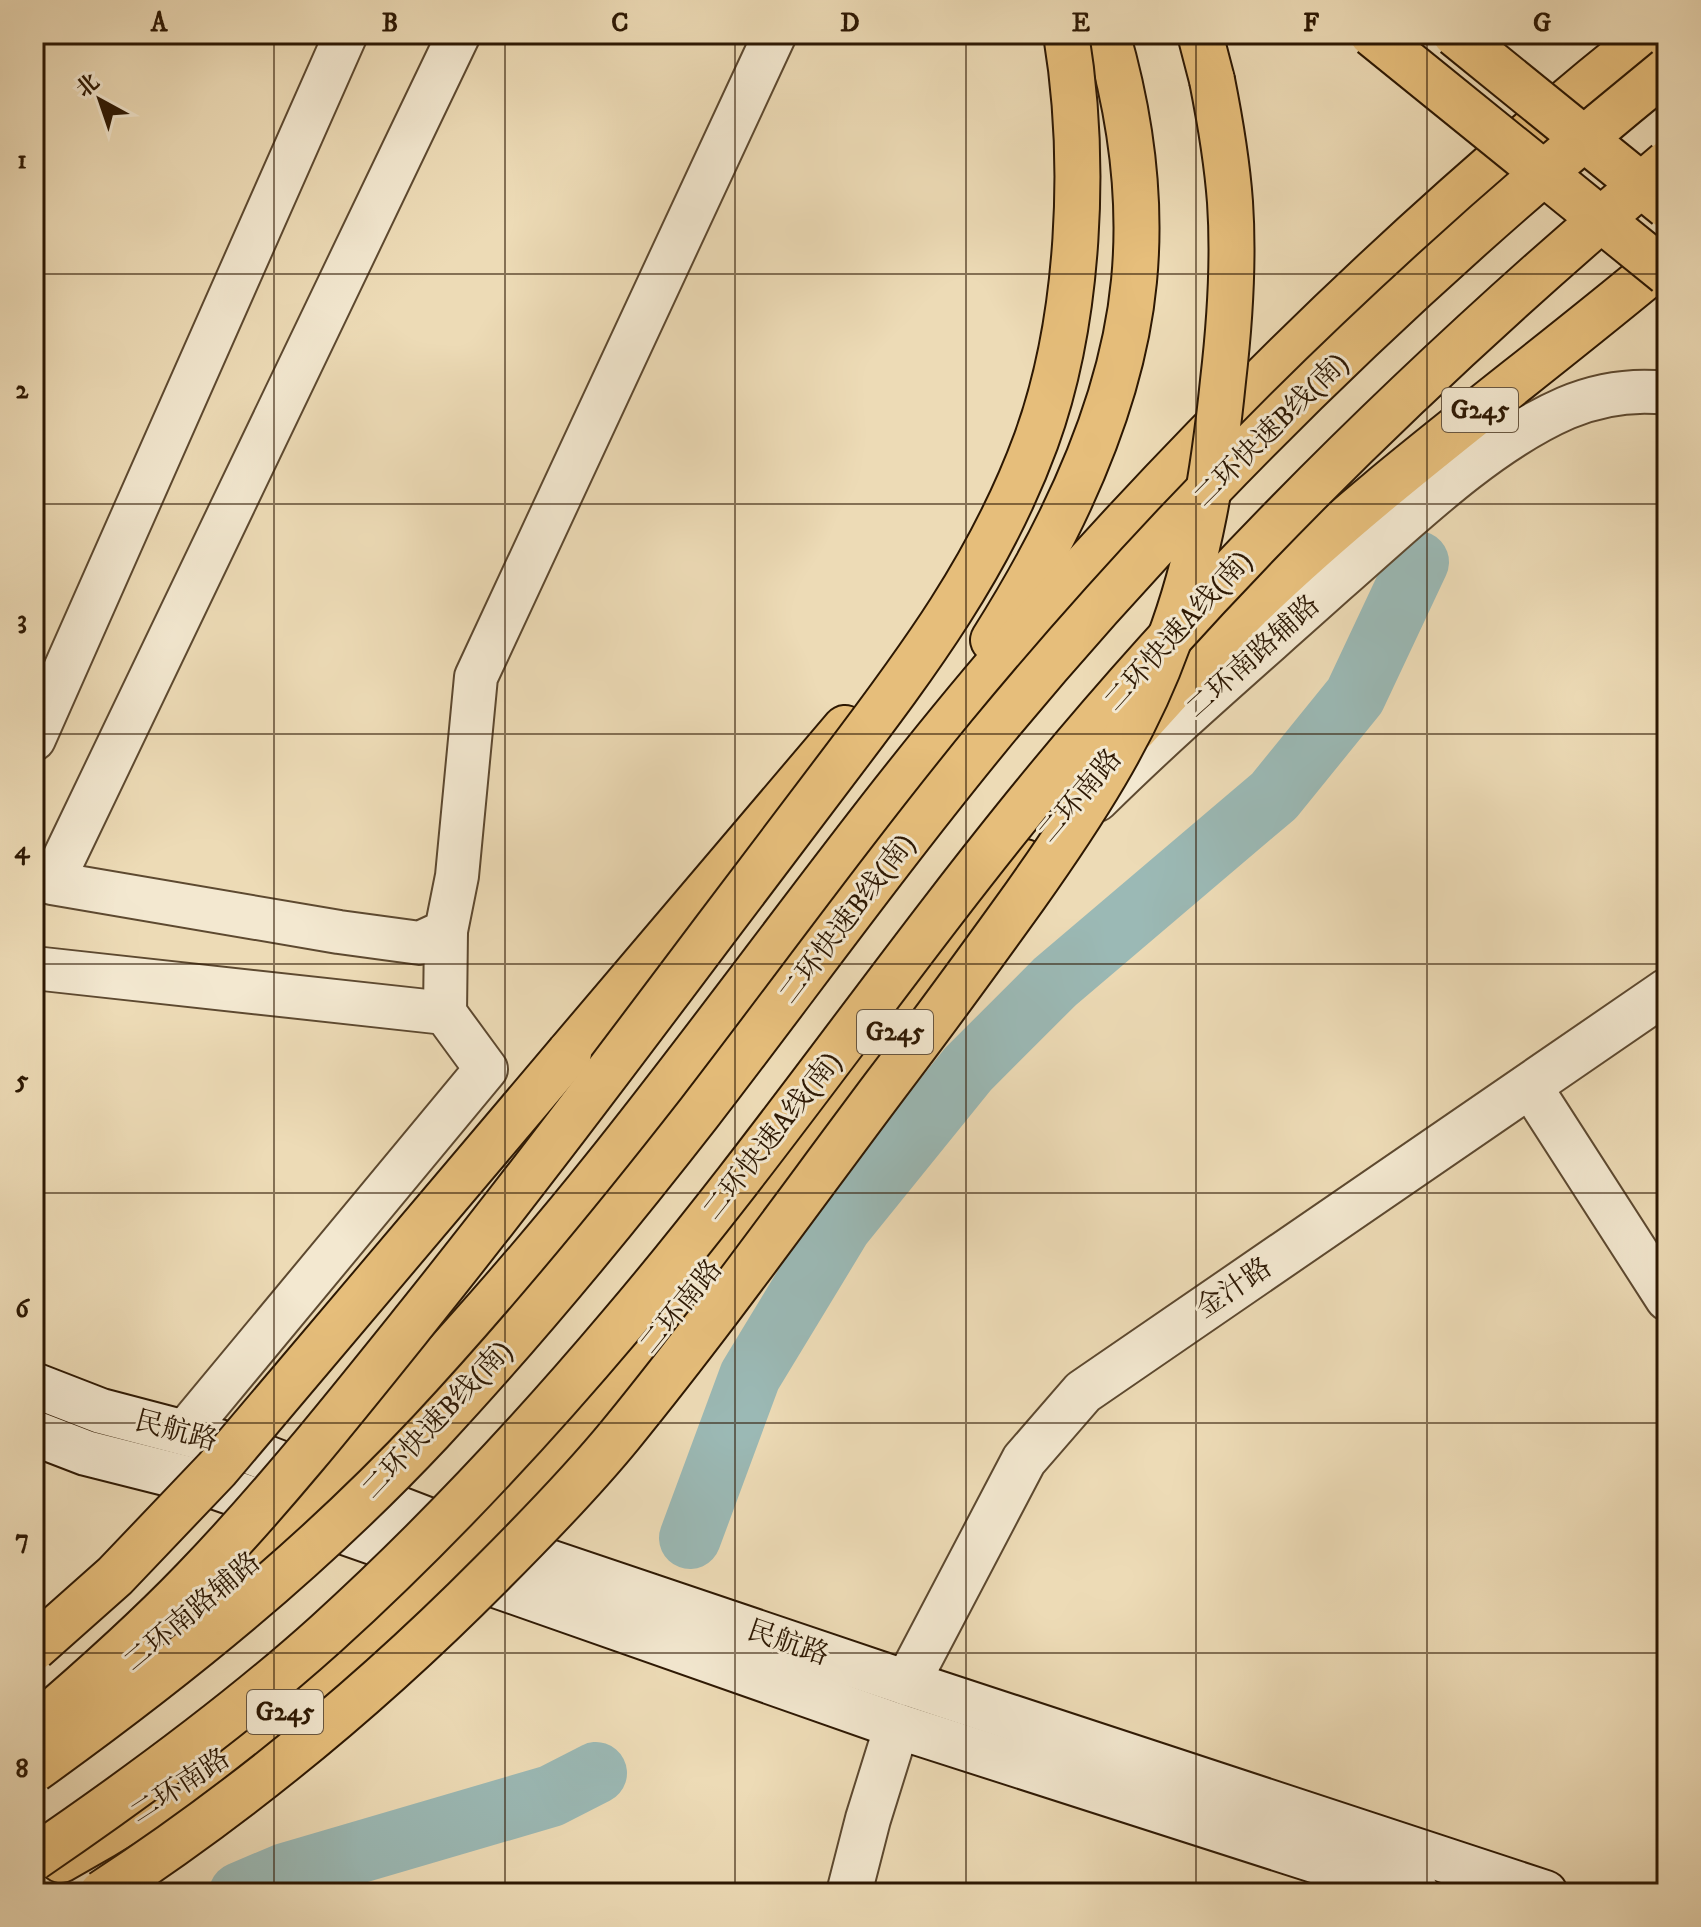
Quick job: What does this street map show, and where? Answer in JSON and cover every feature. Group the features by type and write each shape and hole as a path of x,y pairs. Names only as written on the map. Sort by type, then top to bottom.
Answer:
{"main road":[{"path":"34,1728 143,1632 242,1529 337,1417 441,1289 895,692 944,624 976,572 1014,497 1037,438 1067,328 1076,166 1075,113 1066,34"},
{"path":"100,1893 224,1809 319,1734 420,1644 571,1491 619,1436 693,1341 990,946 1052,857 1122,745 1149,694 1186,590 1209,490 1222,397 1231,280 1230,202 1220,119 1200,34"},
{"path":"1372,34 1667,273"},
{"path":"1455,34 1667,206"},
{"path":"34,1779 104,1722 157,1672 469,1330 667,1090 901,783 1023,635 1098,551 1211,432 1410,240 1558,109 1649,34"},
{"path":"844,857 936,730 1007,617 1061,518 1098,430 1122,352 1134,282 1137,218 1133,159 1108,39"},
{"name":"二环快速B线(南)","path":"34,1770 193,1652 274,1584 427,1435 499,1356 634,1195 932,807 1117,588 1261,438 1372,330 1518,197 1667,70"},
{"name":"二环快速A线(南)","path":"34,1858 239,1708 334,1627 479,1484 553,1404 672,1264 988,852 1171,636 1301,499 1390,412 1474,333 1667,163"},
{"path":"1197,660 1391,426 1554,271 1667,177"},
{"name":"二环南路","path":"34,1875 175,1792 252,1738 331,1675 446,1568 579,1427 650,1345 765,1203 1054,826 1197,660 1249,607 1391,482 1667,259"},
{"path":"34,1648 107,1584 163,1527 363,1300 881,685 948,595 1014,497"},
{"name":"金汁路","path":"907,1683 1024,1460 1083,1392 1667,991"},
{"name":"民航路","path":"34,1385 101,1411 238,1447 477,1537 907,1683 1545,1893"},
{"name":"民航路","path":"34,1433 86,1453 205,1483 897,1726 1417,1893"},
{"path":"849,1893 897,1726"}],"street":[{"path":"34,739 346,34"},
{"path":"446,931 420,943 52,883 459,34"},
{"path":"184,1433 486,1069 445,1013 446,931 457,876 476,677 775,34"},
{"name":"二环南路辅路","path":"904,1020 1002,901 1088,809 1197,706 1421,508 1513,438 1566,408 1615,393 1667,393"},
{"path":"34,968 445,1013"},
{"path":"1530,1086 1667,1299"},
{"name":"二环南路辅路","path":"34,1720 104,1684 164,1643 228,1589 299,1516"},
{"path":"100,1893 204,1806 281,1736 446,1568"}],"waterway":[{"path":"690,1538 750,1376 841,1226 968,1069 1055,982 1274,796 1355,696 1418,562"},
{"path":"240,1893 285,1874 551,1796 596,1773"}]}
